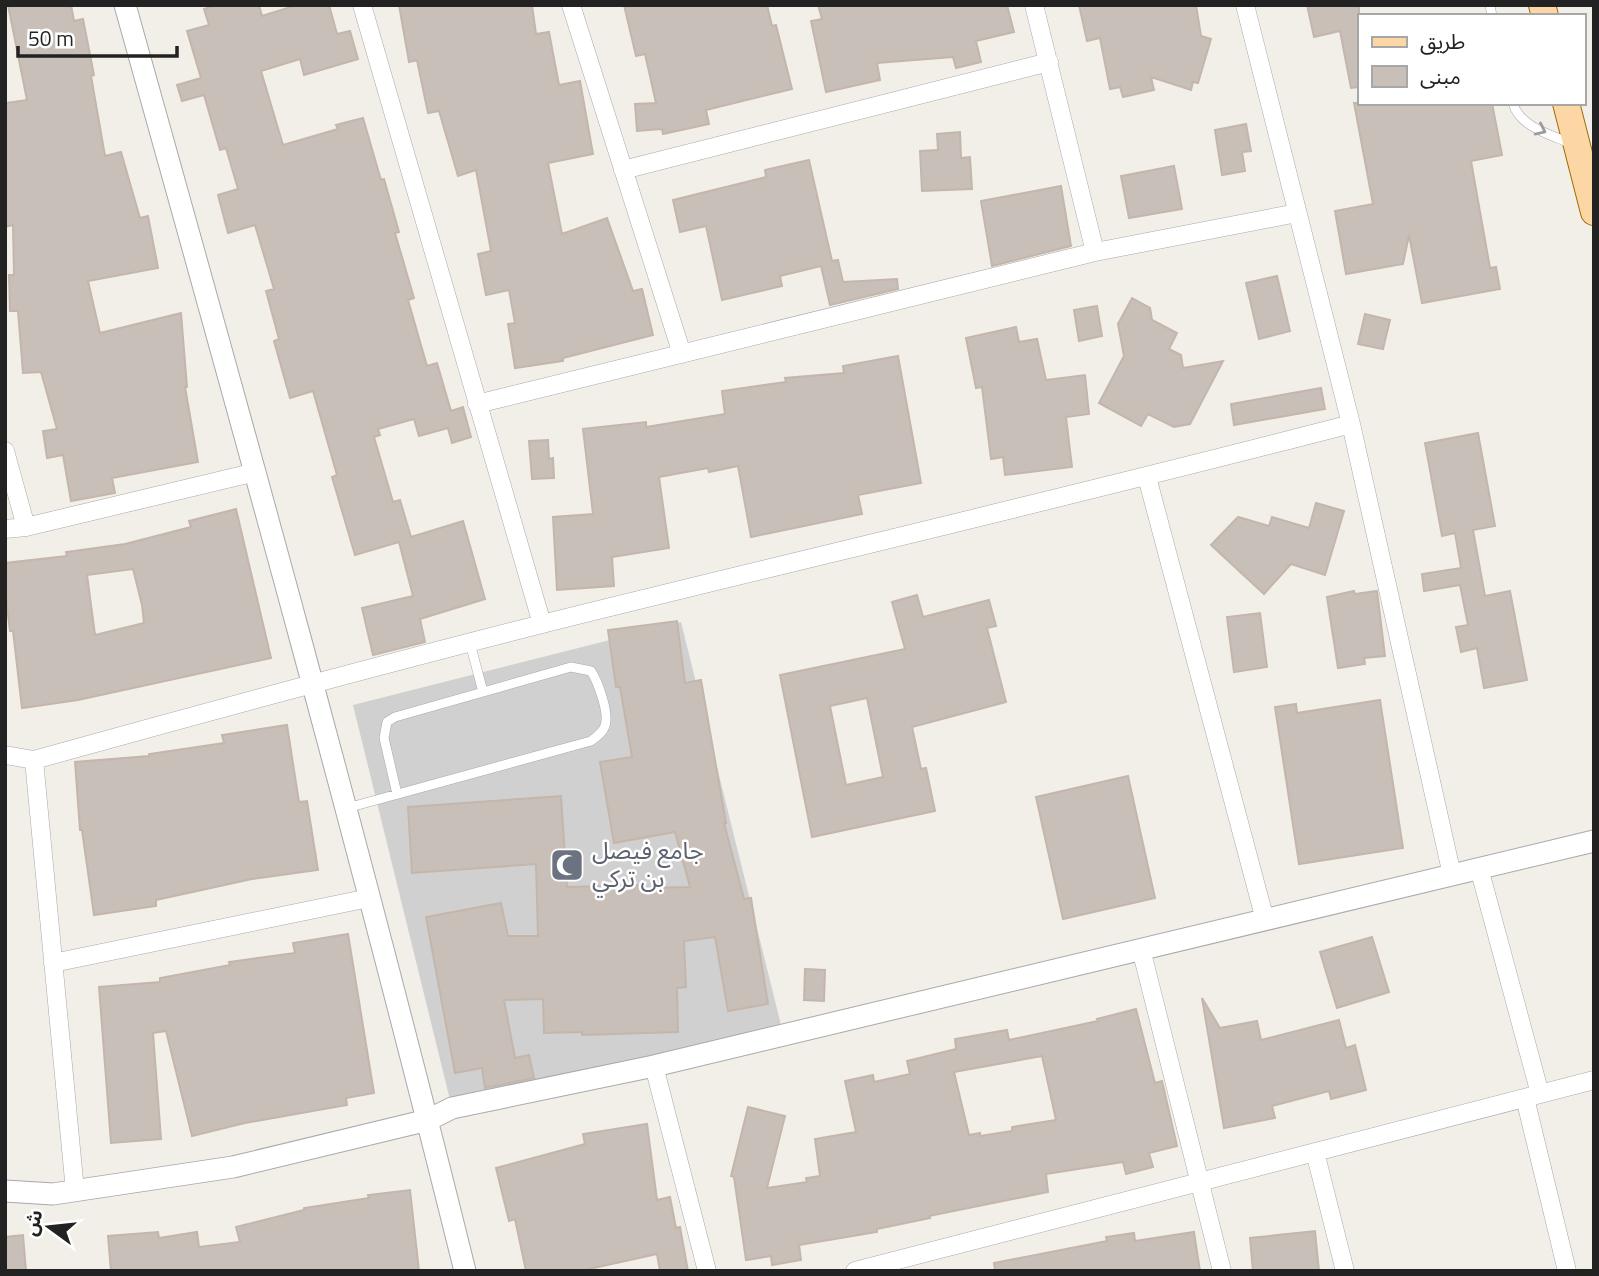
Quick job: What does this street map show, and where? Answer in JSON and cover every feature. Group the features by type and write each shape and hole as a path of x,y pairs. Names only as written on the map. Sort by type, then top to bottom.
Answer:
{"main road":[{"path":"1566,105 1594,212"}],"street":[{"path":"125,5 256,472 466,1271"},
{"path":"362,5 542,625"},
{"path":"570,5 682,354"},
{"path":"1034,5 1095,252"},
{"path":"1245,5 1351,424 1452,875"},
{"path":"623,170 1048,62"},
{"path":"477,404 1095,252 1297,212"},
{"path":"5,755 34,760 470,643 1147,477 1351,424"},
{"path":"5,451 26,527"},
{"path":"5,529 26,527 256,472"},
{"path":"1147,477 1265,920"},
{"path":"34,760 75,1191"},
{"path":"5,1191 53,1194 233,1167 428,1120 452,1108 654,1066 1594,841"},
{"path":"1479,868 1533,1096 1567,1271"},
{"path":"53,963 369,898"},
{"path":"1141,949 1222,1271"},
{"path":"654,1066 707,1271"},
{"path":"855,1271 911,1264 1199,1182 1594,1080"},
{"path":"1315,1152 1345,1271"}],"lane":[{"path":"1514,105 1519,117 1526,123 1577,147"},
{"path":"470,643 483,692"},
{"path":"345,808 397,794 592,741 606,725 597,680 591,671 571,667 395,717 387,722 384,738 397,794"}],"shaded area":[{"name":"جامع فيصل بن تركي","path":"681,622 781,1025 452,1108 353,705"}],"building":[{"path":"8,5 71,5 74,21 83,19 105,156 121,152 140,218 148,216 158,268 88,281 100,333 181,313 185,387 198,462 112,478 115,493 71,501 63,455 47,458 43,431 57,429 41,372 23,373 18,311 10,311 9,275 14,275 13,225 5,227 5,103 27,100"},
{"path":"215,5 259,5 262,16 297,5 329,5 337,34 350,31 358,59 304,75 300,59 261,71 283,145 338,129 336,125 363,118 399,232 395,233 414,298 408,300 427,366 437,363 451,411 463,407 471,437 452,443 448,428 419,436 414,419 378,429 380,435 374,437 393,502 400,500 411,537 463,521 485,599 420,619 425,642 373,655 362,608 413,596 399,542 355,555 332,477 337,475 313,391 290,398 274,341 279,339 266,291 274,289 255,225 228,233 218,195 238,189 226,148 220,150 204,95 182,101 177,85 201,78 187,31 209,25 204,9"},
{"path":"399,5 532,5 536,34 549,32 559,85 580,81 593,154 548,163 562,234 607,218 633,291 642,289 653,335 563,358 563,361 515,368 508,324 515,323 509,290 486,295 478,254 491,251 476,170 458,176 439,111 428,113 417,60 409,62"},
{"path":"624,5 767,5 772,26 776,25 792,89 706,110 709,124 663,134 662,129 637,131 635,104 656,103 645,54 636,56"},
{"path":"818,5 1007,5 1014,32 976,41 981,62 956,68 953,57 877,63 880,80 826,92 811,21 822,19"},
{"path":"1079,5 1196,5 1201,36 1211,39 1198,83 1193,82 1191,90 1151,77 1154,90 1123,97 1120,87 1110,89 1100,38 1087,41"},
{"path":"1307,5 1359,5 1358,87 1351,88 1340,31 1314,37"},
{"path":"1354,103 1492,105 1502,155 1471,161 1490,268 1496,267 1500,289 1422,303 1409,235 1403,264 1346,274 1335,211 1373,204"},
{"path":"1246,124 1251,151 1242,152 1245,171 1222,175 1215,130"},
{"path":"960,132 961,158 970,157 972,189 922,191 920,151 938,150 937,134"},
{"path":"809,160 832,261 838,260 843,282 897,279 898,289 830,305 821,266 780,276 782,286 722,300 706,226 680,232 673,200 766,177 765,170"},
{"path":"1174,166 1182,209 1129,218 1121,176"},
{"path":"1061,186 1071,246 992,266 981,201"},
{"path":"1277,276 1290,331 1259,339 1246,283"},
{"path":"1132,298 1150,308 1152,320 1177,333 1169,349 1181,355 1183,368 1223,361 1190,424 1174,427 1148,414 1141,426 1099,403 1124,356 1118,324"},
{"path":"1097,306 1102,336 1079,341 1074,310"},
{"path":"1365,314 1390,320 1383,349 1358,344"},
{"path":"1016,327 1019,342 1037,339 1046,380 1085,375 1089,414 1066,417 1072,467 1005,475 1003,457 991,459 982,387 976,388 966,338"},
{"path":"898,356 921,483 858,495 862,514 751,537 738,466 709,472 708,468 659,477 669,548 612,557 614,586 557,590 553,517 593,514 583,429 646,422 646,427 725,414 722,391 786,382 785,378 844,373 843,366"},
{"path":"1321,388 1325,409 1234,425 1231,404"},
{"path":"1478,433 1495,526 1473,530 1485,596 1510,591 1527,680 1484,688 1477,648 1461,652 1456,627 1468,625 1460,585 1424,591 1422,574 1461,568 1455,533 1442,536 1425,443"},
{"path":"548,440 549,459 553,458 554,478 532,479 529,441"},
{"path":"1316,503 1344,511 1325,575 1291,564 1264,594 1211,545 1238,517 1269,526 1272,517 1309,528"},
{"path":"236,509 271,658 78,700 22,708 13,631 10,631 5,591 5,563 67,556 66,552 125,544 191,527 189,521","holes":["133,569 144,623 95,635 87,575"]},
{"path":"1354,591 1355,594 1377,591 1385,656 1364,658 1365,664 1338,668 1327,597"},
{"path":"917,595 923,617 989,600 996,626 987,628 1006,702 912,727 921,769 926,768 935,811 812,837 780,675 905,649 892,602","holes":["867,698 883,777 846,785 830,706"]},
{"path":"1260,613 1267,667 1234,672 1227,617"},
{"path":"677,621 685,683 701,680 724,823 744,899 751,898 768,1004 728,1011 715,937 684,941 686,987 677,988 678,1032 582,1035 582,1032 544,1033 543,999 504,1000 515,1058 529,1055 534,1078 485,1088 482,1068 455,1073 426,917 501,903 508,936 538,936 536,864 412,873 408,807 561,796 567,887 690,887 675,832 614,843 600,762 632,757 620,687 616,687 608,630"},
{"path":"1380,700 1403,848 1299,864 1275,707 1296,704 1297,713"},
{"path":"287,725 299,802 307,801 318,870 252,879 156,900 156,906 94,915 80,830 75,762 149,756 224,743 222,735"},
{"path":"1128,776 1155,898 1063,919 1036,797"},
{"path":"348,934 374,1093 346,1098 347,1105 245,1123 192,1136 166,1031 153,1033 161,1139 111,1143 99,987 160,982 160,978 230,965 229,962 295,953 293,943"},
{"path":"1372,937 1389,992 1337,1008 1320,952"},
{"path":"805,969 825,970 824,1001 804,1000"},
{"path":"1202,998 1220,1028 1257,1021 1261,1040 1339,1020 1346,1048 1355,1045 1366,1090 1331,1099 1329,1091 1272,1106 1275,1118 1224,1128"},
{"path":"1136,1009 1155,1083 1162,1081 1177,1146 1149,1153 1153,1167 1126,1174 1123,1162 1046,1174 1048,1192 929,1216 930,1218 877,1229 877,1232 799,1245 801,1260 772,1265 771,1256 746,1260 734,1177 731,1176 748,1107 785,1116 767,1188 807,1182 806,1178 820,1176 815,1139 856,1132 845,1081 873,1075 874,1082 910,1074 907,1061 956,1049 955,1039 1007,1030 1009,1040 1098,1021 1097,1019","holes":["1042,1056 1056,1120 1012,1127 1012,1131 969,1135 954,1072"]},
{"path":"647,1124 657,1200 670,1197 676,1228 680,1227 688,1271 660,1271 657,1254 580,1271 526,1271 515,1219 509,1221 496,1168 585,1144 583,1134"},
{"path":"410,1190 419,1271 111,1271 108,1236 158,1232 159,1238 197,1232 199,1247 240,1242 236,1227 304,1208 369,1198 368,1195"},
{"path":"1315,1231 1319,1271 1253,1271 1250,1238"},
{"path":"1194,1232 1200,1271 995,1271 994,1263 1107,1241 1106,1237 1134,1233 1135,1241"},
{"path":"23,1235 26,1271 5,1271 5,1237"}],"place":[{"name":"جامع فيصل بن تركي","path":"567,865"}]}
